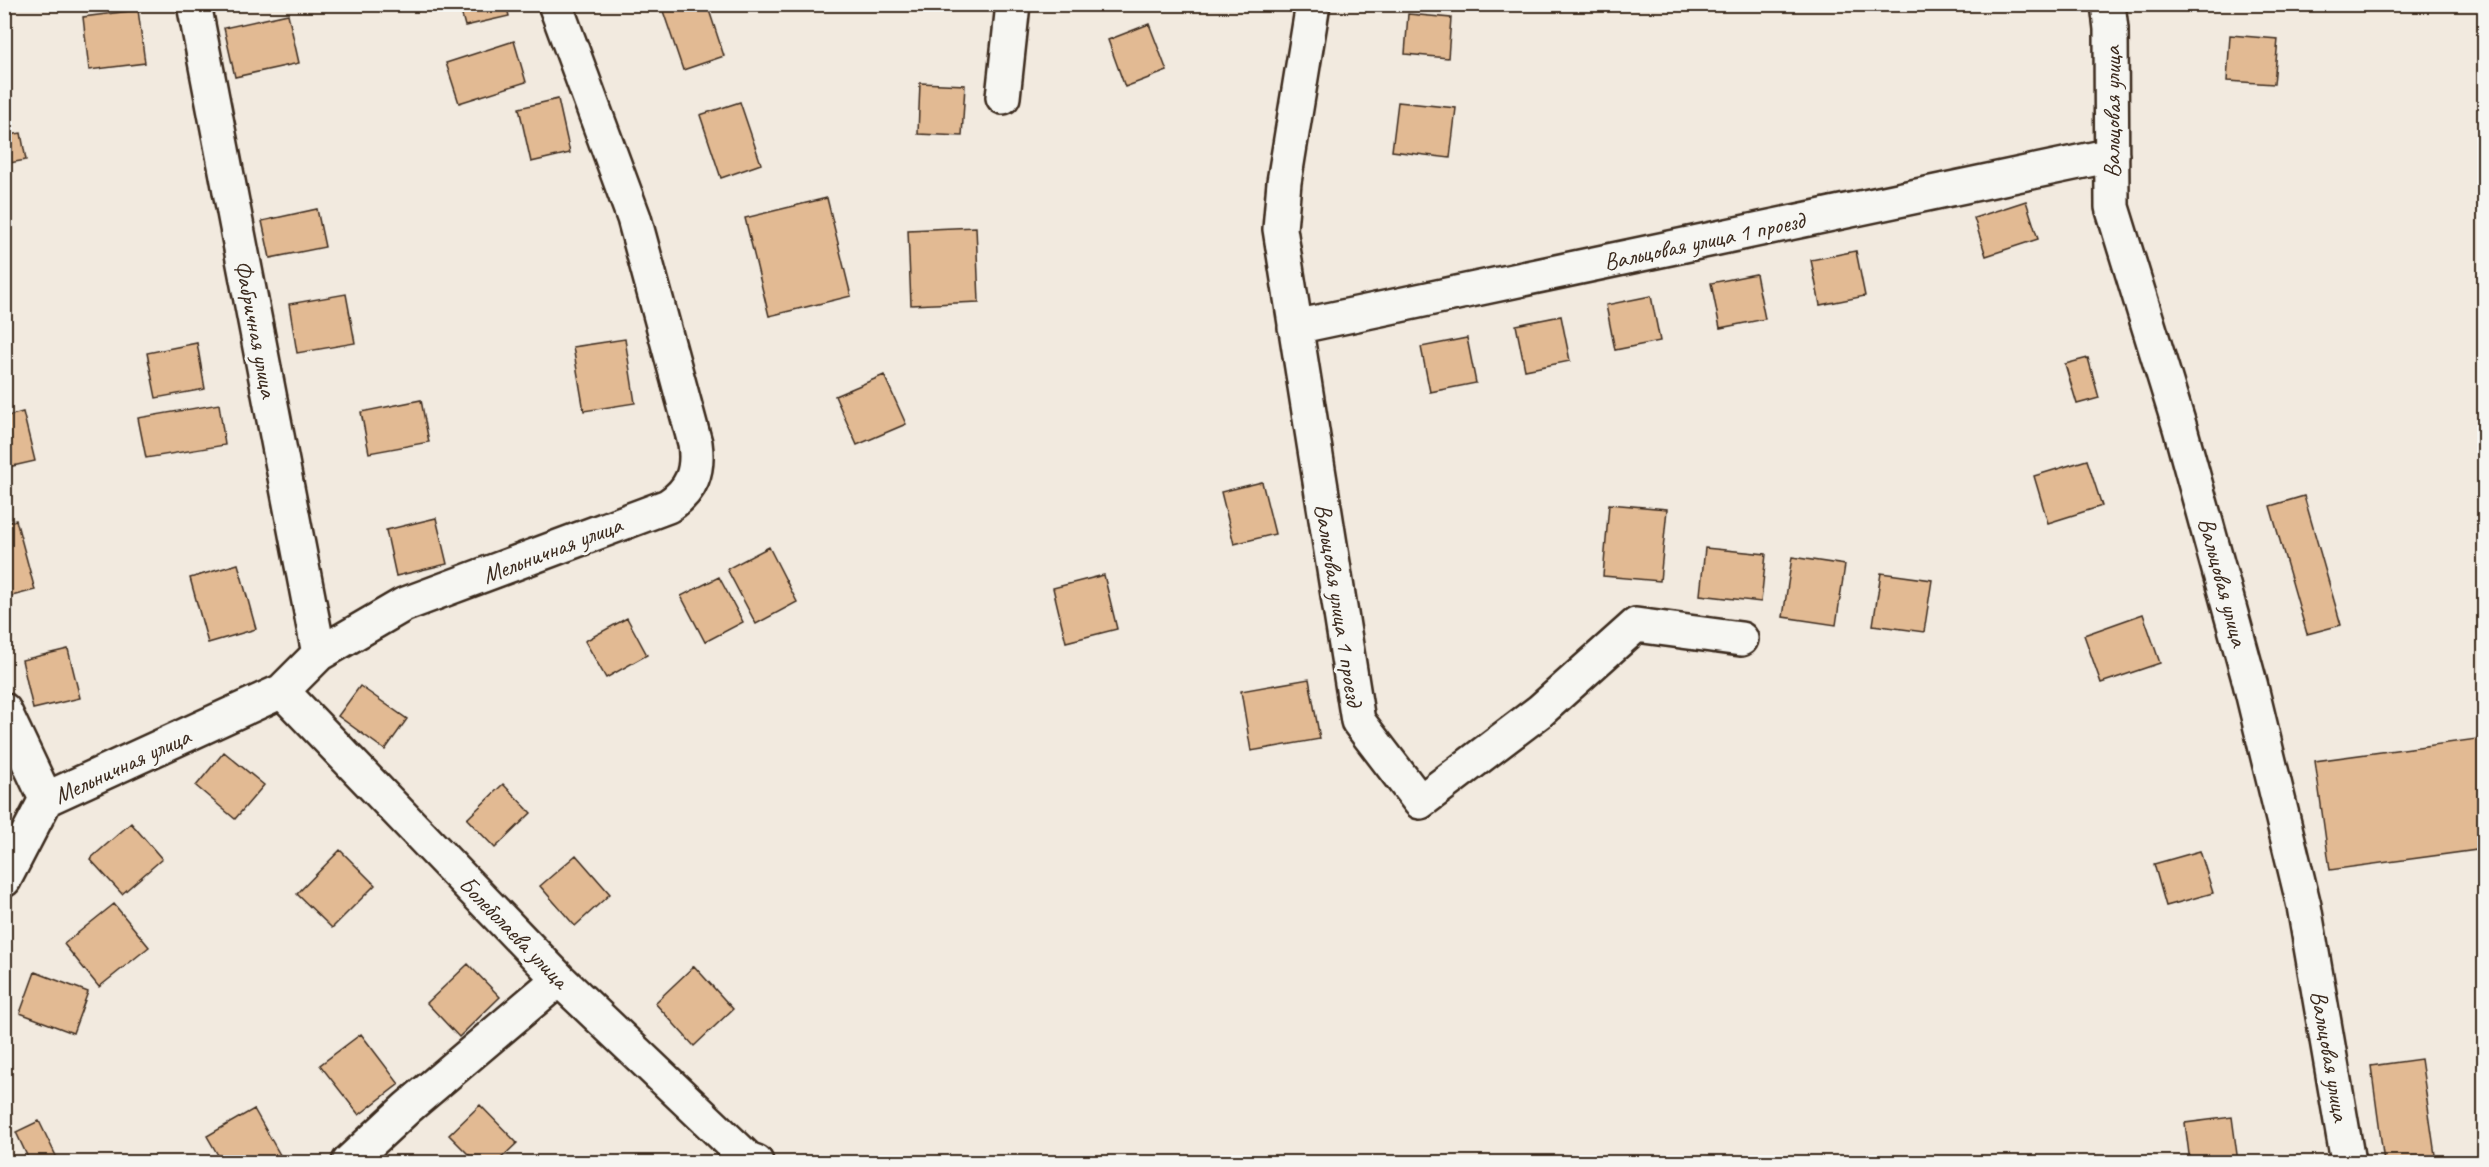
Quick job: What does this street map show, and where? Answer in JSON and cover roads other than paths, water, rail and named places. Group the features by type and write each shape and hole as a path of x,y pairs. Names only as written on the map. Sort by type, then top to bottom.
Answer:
{"street":[{"name":"Фабричная улица","path":"194,4 319,654"},
{"name":"Мельничная улица","path":"4,880 46,799 282,691 319,654 403,605 668,506 682,497 692,480 698,462 695,443 634,218 555,4"},
{"path":"1003,98 1013,4"},
{"name":"Вальцовая улица 1 проезд","path":"1313,4 1284,182 1280,229 1358,721 1420,802 1540,711 1636,625 1741,639"},
{"name":"Вальцовая улица","path":"2108,4 2111,29 2112,207 2180,428 2235,627 2304,906 2348,1162"},
{"name":"Вальцовая улица 1 проезд","path":"1295,327 2112,155"},
{"name":"Болеболаева улица","path":"282,691 559,979 748,1159 756,1162"},
{"path":"4,710 46,799"},
{"path":"349,1162 407,1108 559,979"}]}
